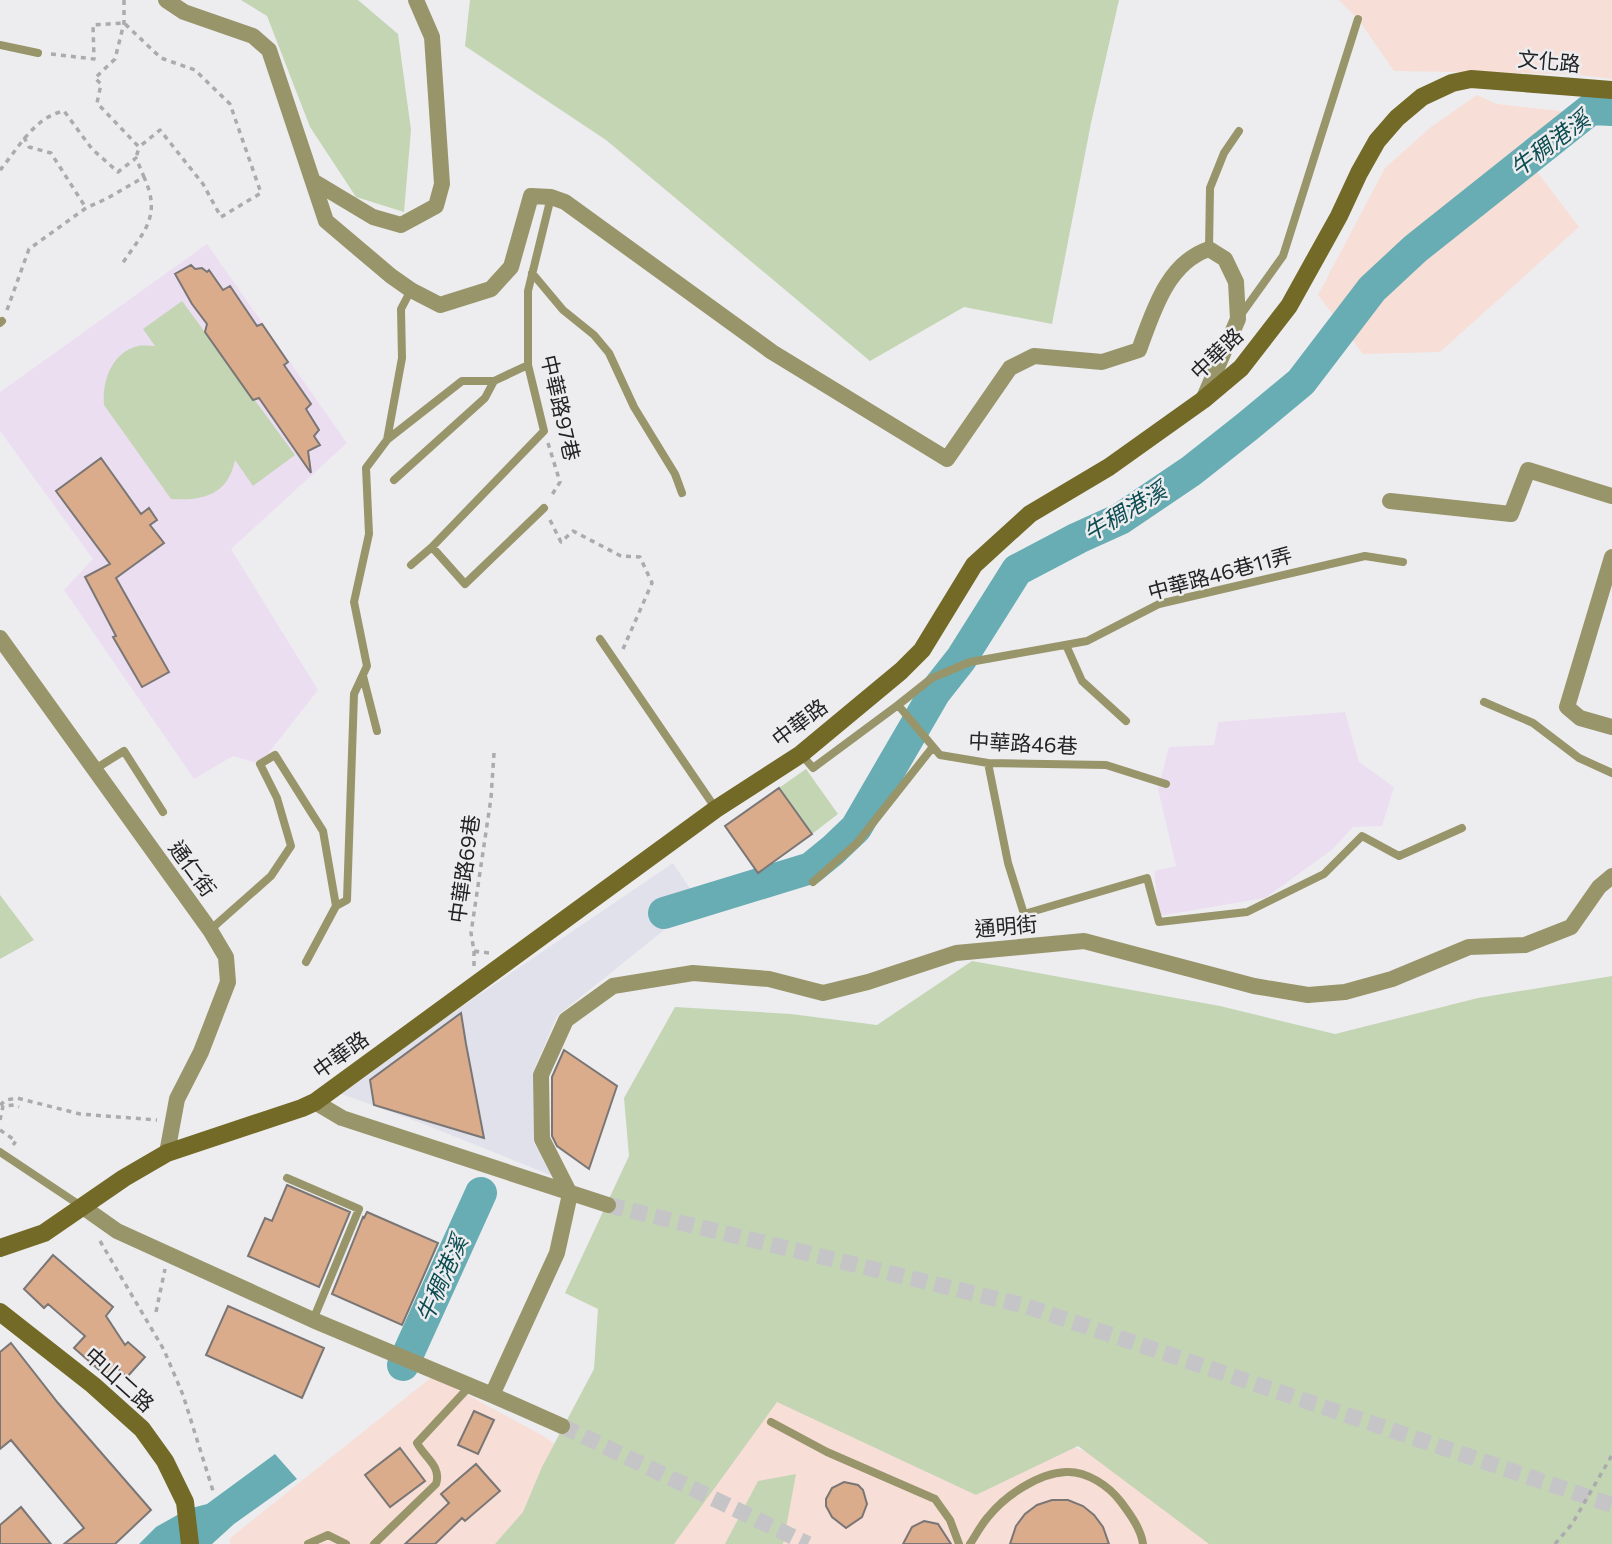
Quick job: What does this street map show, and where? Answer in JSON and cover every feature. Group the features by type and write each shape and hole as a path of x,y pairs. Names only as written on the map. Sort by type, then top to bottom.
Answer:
{"street":[{"path":"166,0 184,12 253,36 269,50 326,221 391,276 411,290 440,304 491,289 511,267 531,196 551,197 565,202 772,352 947,459 1010,368 1034,356 1102,362 1139,350 1157,303 1173,275 1196,253 1209,249 1225,259 1236,282 1238,319 1203,400"},
{"path":"313,181 373,217 401,225 436,206 442,184 432,37 416,0"},
{"name":"文化路","path":"1481,78 1612,90"},
{"name":"中華路","path":"0,1248 44,1233 124,1178 167,1153 315,1102 716,809 801,754 922,650 974,565 1030,514 1109,467 1203,400 1241,368 1289,306 1377,141 1407,109 1432,92 1461,80 1481,78"},
{"path":"1390,501 1511,514 1528,470 1612,496"},
{"path":"1612,557 1607,591 1567,707 1580,718 1612,727"},
{"name":"通仁街","path":"0,638 210,930 226,957 228,982 201,1052 177,1098 167,1153"},
{"name":"通明街","path":"570,1194 542,1139 541,1075 566,1020 613,986 694,973 769,979 823,993 868,982 956,953 1084,941 1254,986 1308,995 1345,992 1392,979 1469,947 1525,945 1571,927 1599,887 1612,876"},
{"path":"315,1102 342,1118 608,1205"},
{"path":"492,1395 557,1253 570,1194"},
{"path":"83,1208 117,1231 313,1321 562,1426"},
{"name":"中山二路","path":"0,1312 93,1385 142,1429 165,1461 185,1502 190,1544"}],"lane":[{"path":"1238,319 1283,256 1358,19"},
{"path":"0,45 38,53"},
{"path":"1209,249 1210,188 1224,153 1239,131"},
{"name":"中華路97巷","path":"544,431 527,365 528,291 551,197"},
{"path":"533,273 563,310 594,335 609,352 634,407 675,474 681,493"},
{"path":"387,440 402,358 401,309 411,290"},
{"path":"306,962 336,906 346,900 354,694 367,666 354,601 369,534 366,468 387,440 462,381 494,381 527,365"},
{"path":"394,480 485,397 494,381"},
{"path":"411,565 432,547 544,431"},
{"path":"432,547 465,584 544,508"},
{"name":"中華路46巷11弄","path":"901,708 932,678 970,662 1087,641 1159,604 1365,556 1403,562"},
{"path":"600,639 716,809"},
{"path":"1066,645 1082,681 1126,721"},
{"path":"363,676 377,731"},
{"path":"1484,702 1533,723 1579,758 1612,773"},
{"path":"801,754 813,768 901,708 930,746 857,843 813,882"},
{"name":"中華路46巷","path":"930,746 940,755 988,763 1106,765 1166,784"},
{"path":"95,769 124,751 163,812"},
{"path":"210,930 271,876 291,846 277,798 260,764 275,755 323,831 336,906"},
{"path":"988,763 1008,863 1024,914 1147,878 1159,922 1247,912 1324,874 1362,836 1399,856 1462,828"},
{"path":"0,1152 83,1208"},
{"path":"287,1178 359,1209 313,1321"},
{"path":"374,1544 436,1484 439,1475 417,1443 469,1387"},
{"path":"771,1422 827,1452 935,1499 950,1520 959,1544"},
{"path":"970,1544 989,1516 1016,1492 1043,1478 1066,1472 1086,1476 1110,1489 1129,1512 1142,1536 1143,1544"},
{"path":"308,1544 328,1535 346,1544"}],"path":[{"path":"124,0 124,23 115,59 94,78 102,83 97,103 139,147"},
{"path":"38,53 94,60 93,25 124,23 161,58 195,70 230,104 261,193 221,217 203,184 160,130 139,147 136,159 152,196 149,224 122,264"},
{"path":"0,170 24,137 55,113 64,111 92,149 118,172 136,159"},
{"path":"24,137 29,148 51,153 86,208"},
{"path":"1,322 29,249 86,208 144,177"},
{"name":"中華路97巷","path":"544,431 560,482 544,508"},
{"path":"544,508 561,542 573,531 621,556 640,557 652,583 617,662"},
{"name":"中華路69巷","path":"494,753 491,798 471,933 474,951 512,958"},
{"path":"0,1105 6,1100 18,1098 80,1114 173,1121"},
{"path":"0,1120 3,1107 19,1107"},
{"path":"99,1240 164,1350 183,1395 214,1494"},
{"path":"156,1312 168,1253"},
{"path":"1555,1544 1572,1524 1612,1455"}],"shaded area":[{"path":"1339,0 1612,0 1612,79 1572,74 1394,71 1358,19"},
{"path":"1477,95 1497,104 1578,113 1532,165 1579,227 1440,352 1363,354 1318,295 1385,168 1431,127"},
{"path":"207,244 347,443 231,549 318,690 260,764 233,756 194,779 64,590 93,559 0,431 0,392"},
{"path":"1345,712 1359,762 1394,787 1382,826 1353,827 1333,849 1265,898 1159,916 1154,871 1176,866 1158,789 1169,747 1214,745 1218,722"},
{"path":"673,863 699,902 557,1016 533,1072 534,1143 555,1177 336,1092"},
{"path":"762,1316 1253,1522 1254,1544 230,1544 230,1538 433,1376 545,1437 620,1492"}],"green space":[{"path":"241,0 358,0 398,34 411,130 404,212 356,197 310,127 267,16"},
{"path":"470,0 1119,0 1091,123 1052,324 964,307 870,361 606,140 465,46"},
{"path":"182,301 295,455 253,486 235,460 232,472 220,488 194,499 171,499 104,405 107,377 115,361 129,349 155,346 143,329"},
{"path":"806,769 838,814 812,834 779,788"},
{"path":"0,895 34,940 0,959"},
{"path":"972,961 1220,1006 1335,1034 1478,998 1612,976 1612,1544 1209,1544 1078,1446 976,1495 777,1402 674,1544 495,1544 523,1512 542,1467 594,1369 598,1309 565,1293 629,1156 624,1098 675,1007 791,1014 877,1025"},
{"path":"796,1474 783,1544 725,1544 758,1481"}],"water":[{"path":"275,1454 297,1479 234,1524 212,1544 139,1544 156,1527 188,1509 207,1504"}],"building":[{"path":"191,265 195,269 202,268 207,272 209,270 223,290 230,286 257,326 262,324 288,362 284,365 311,404 306,409 319,430 314,436 320,445 308,451 311,473 259,398 253,400 205,332 207,324 175,274"},
{"path":"101,458 141,514 149,508 157,520 150,525 164,543 116,578 169,672 142,687 113,637 116,636 85,577 110,564 56,491"},
{"path":"779,788 812,834 758,873 725,826"},
{"path":"461,1013 484,1138 374,1105 370,1080"},
{"path":"564,1050 617,1086 589,1169 557,1146 552,1136 552,1077"},
{"path":"287,1185 350,1212 319,1287 248,1256 265,1218 272,1221"},
{"path":"367,1212 438,1243 402,1325 332,1294"},
{"path":"53,1255 113,1307 106,1316 125,1345 128,1342 145,1357 127,1377 115,1366 106,1376 74,1348 85,1336 48,1304 44,1308 24,1289"},
{"path":"228,1306 324,1348 302,1398 206,1355"},
{"path":"11,1343 58,1403 151,1510 115,1544 64,1544 84,1528 11,1440 0,1449 0,1352"},
{"path":"474,1411 494,1420 478,1454 458,1445"},
{"path":"400,1448 425,1481 390,1507 365,1475"},
{"path":"476,1464 500,1491 465,1521 462,1518 435,1544 405,1544 449,1503 441,1494"},
{"path":"844,1482 858,1485 863,1490 867,1504 862,1517 846,1528 832,1517 826,1506 826,1499 832,1488"},
{"path":"1052,1500 1068,1500 1083,1506 1103,1527 1109,1544 1010,1544 1016,1526 1025,1514 1037,1505"},
{"path":"21,1507 51,1544 0,1544 0,1525"},
{"path":"924,1521 938,1524 951,1544 903,1544 912,1527"}],"waterway":[{"name":"牛稠港溪","path":"664,913 811,868 833,850 856,828 935,692 961,659 1017,570 1120,519 1191,471 1301,382 1372,289 1415,249 1591,109 1612,110"},
{"name":"牛稠港溪","path":"403,1365 481,1193"}],"tunnel":[{"path":"608,1205 1026,1306 1612,1505"},
{"path":"562,1426 808,1544"}]}
